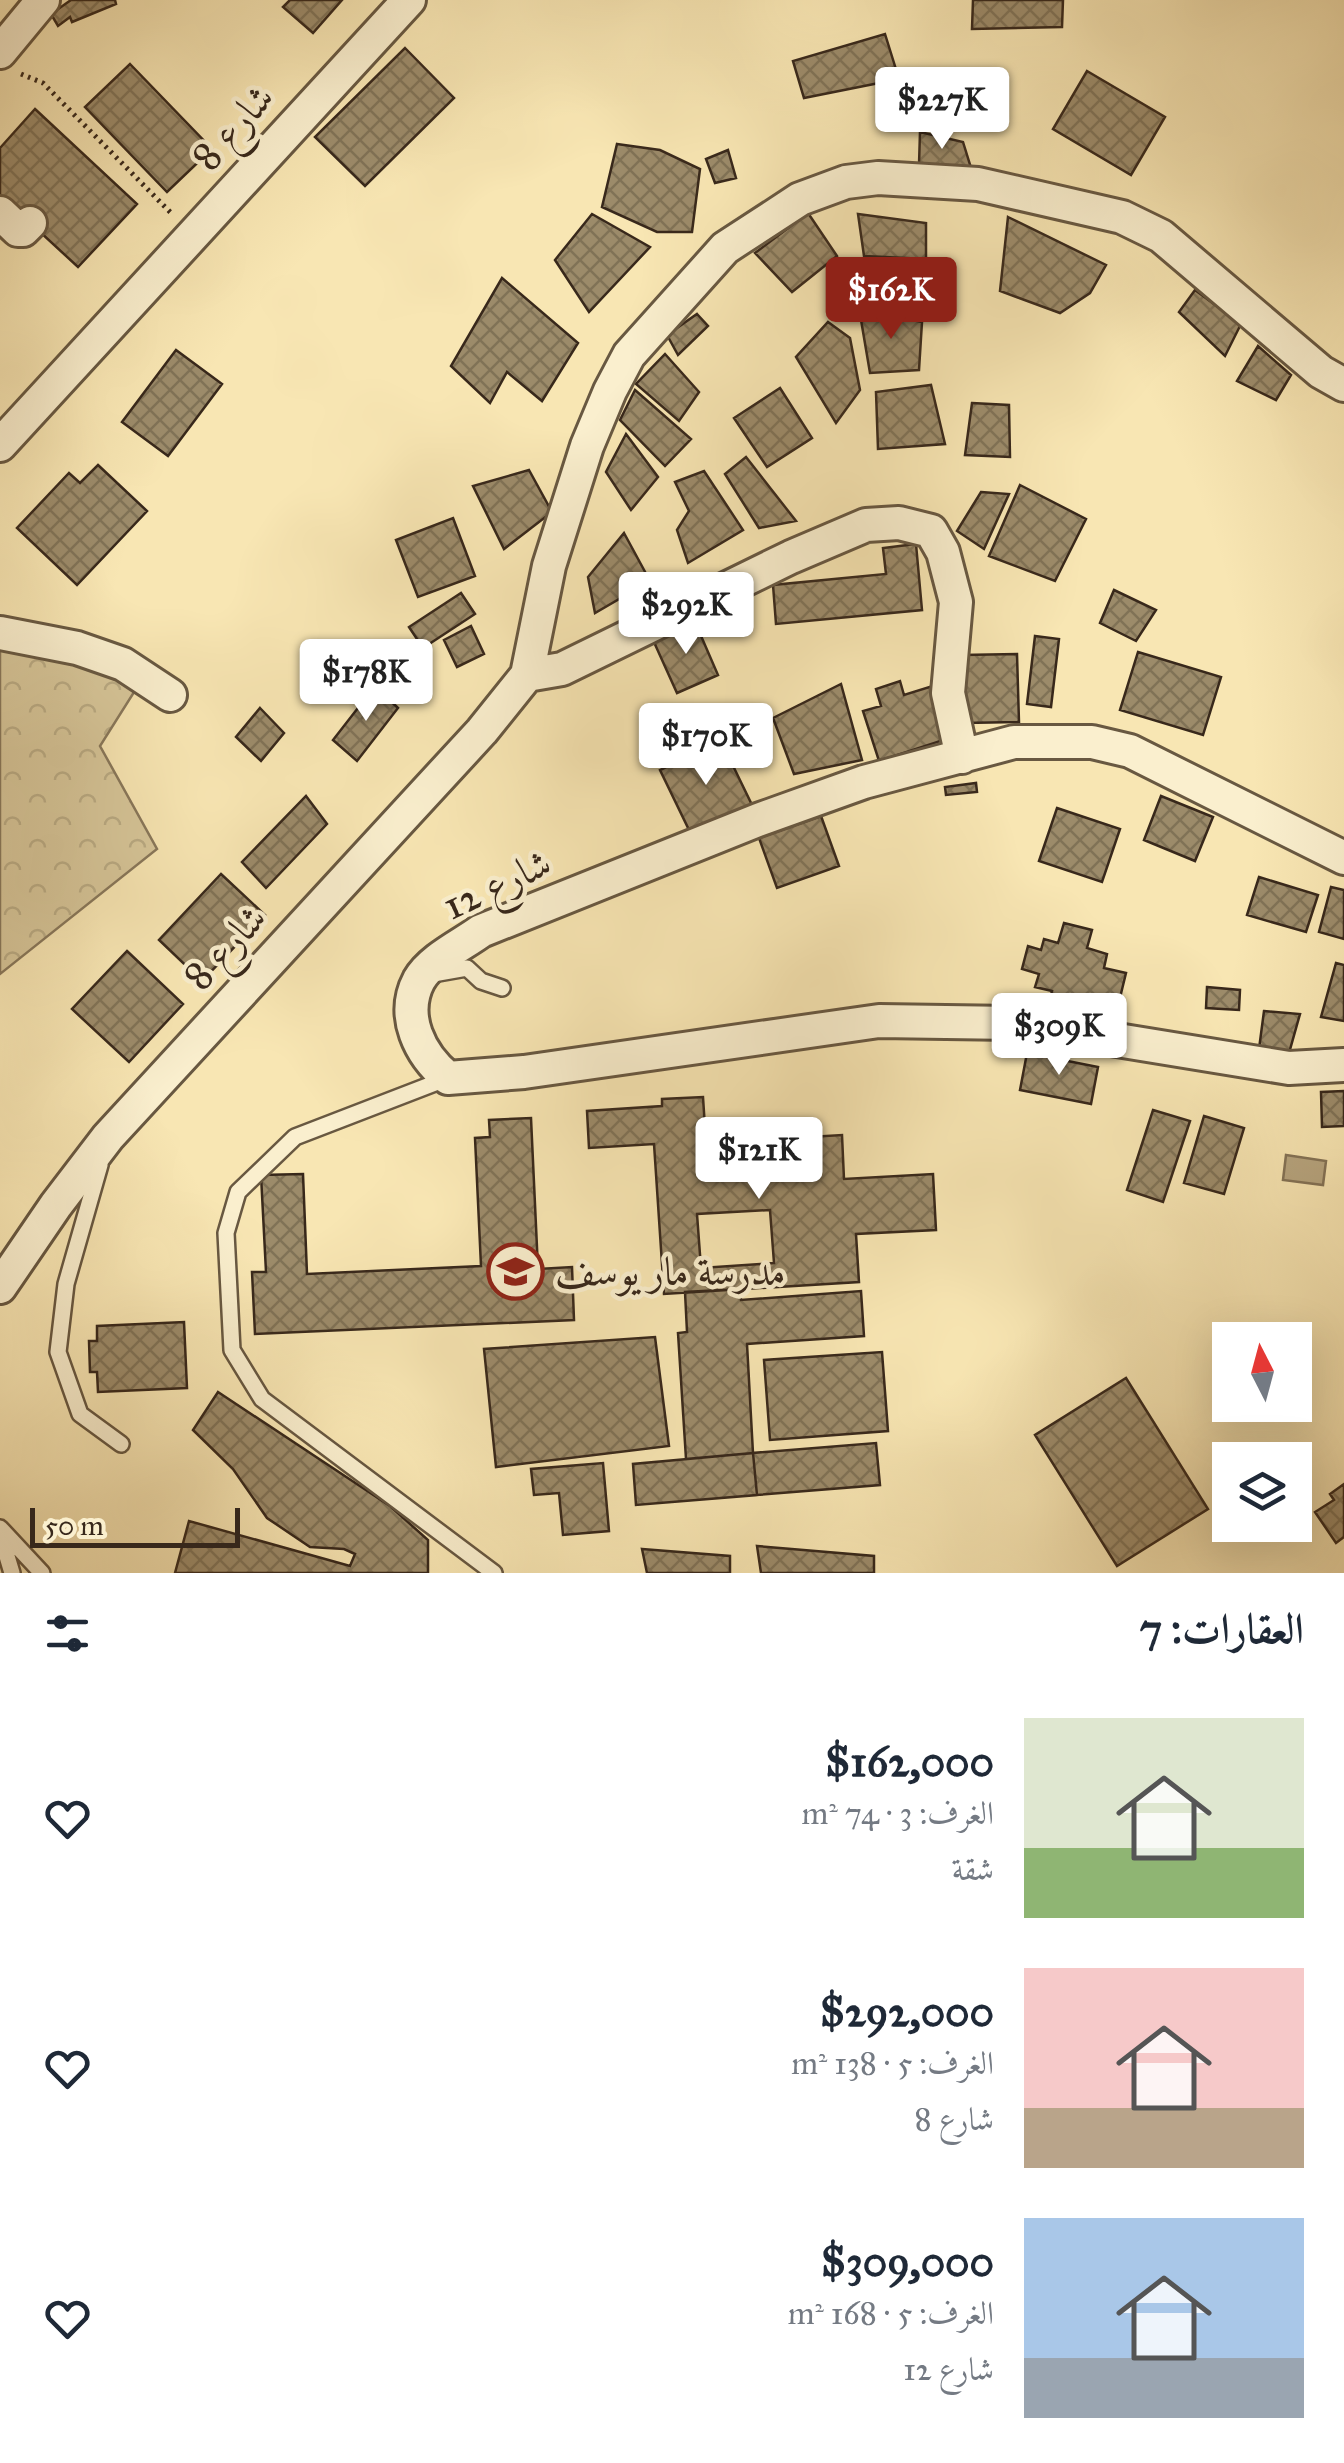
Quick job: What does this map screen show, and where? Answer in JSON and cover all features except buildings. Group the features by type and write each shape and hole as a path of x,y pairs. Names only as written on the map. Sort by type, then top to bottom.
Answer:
{"street":[{"path":"7,62 43,0"},
{"name":"شارع 8","path":"0,445 409,0"},
{"path":"962,757 948,693 956,602 949,573 931,532 900,523 866,525 562,669 527,675 550,566 582,463 610,391 629,356 725,248 800,198 846,182 878,178 978,184 1122,216 1160,236 1321,372 1344,385"},
{"path":"0,632 77,648 123,664 170,695"},
{"name":"شارع 8","path":"0,1287 56,1204 108,1137 482,731 527,675"},
{"name":"شارع 12","path":"420,978 441,958 481,932 775,814 864,782 1014,742 1092,742 1130,751 1344,858"},
{"path":"420,978 412,1003 416,1038 429,1062 448,1078 524,1072 879,1020 1013,1023 1289,1068 1344,1065"}],"lane":[{"path":"420,978 467,968 481,982 502,988"},
{"path":"448,1078 295,1137 238,1192 226,1233 232,1350 262,1399 494,1573"},
{"path":"108,1137 66,1284 58,1352 80,1414 121,1444"},
{"path":"0,1530 12,1573"},
{"path":"0,1530 42,1573"}],"path":[{"path":"7,62 43,83 192,235"}],"green space":[{"path":"0,647 77,658 136,689 100,746 157,849 0,974"}],"shaded area":[{"path":"1286,1155 1326,1161 1323,1185 1283,1180"}],"place":[{"name":"مدرسة مار يوسف","path":"516,1271"}]}
